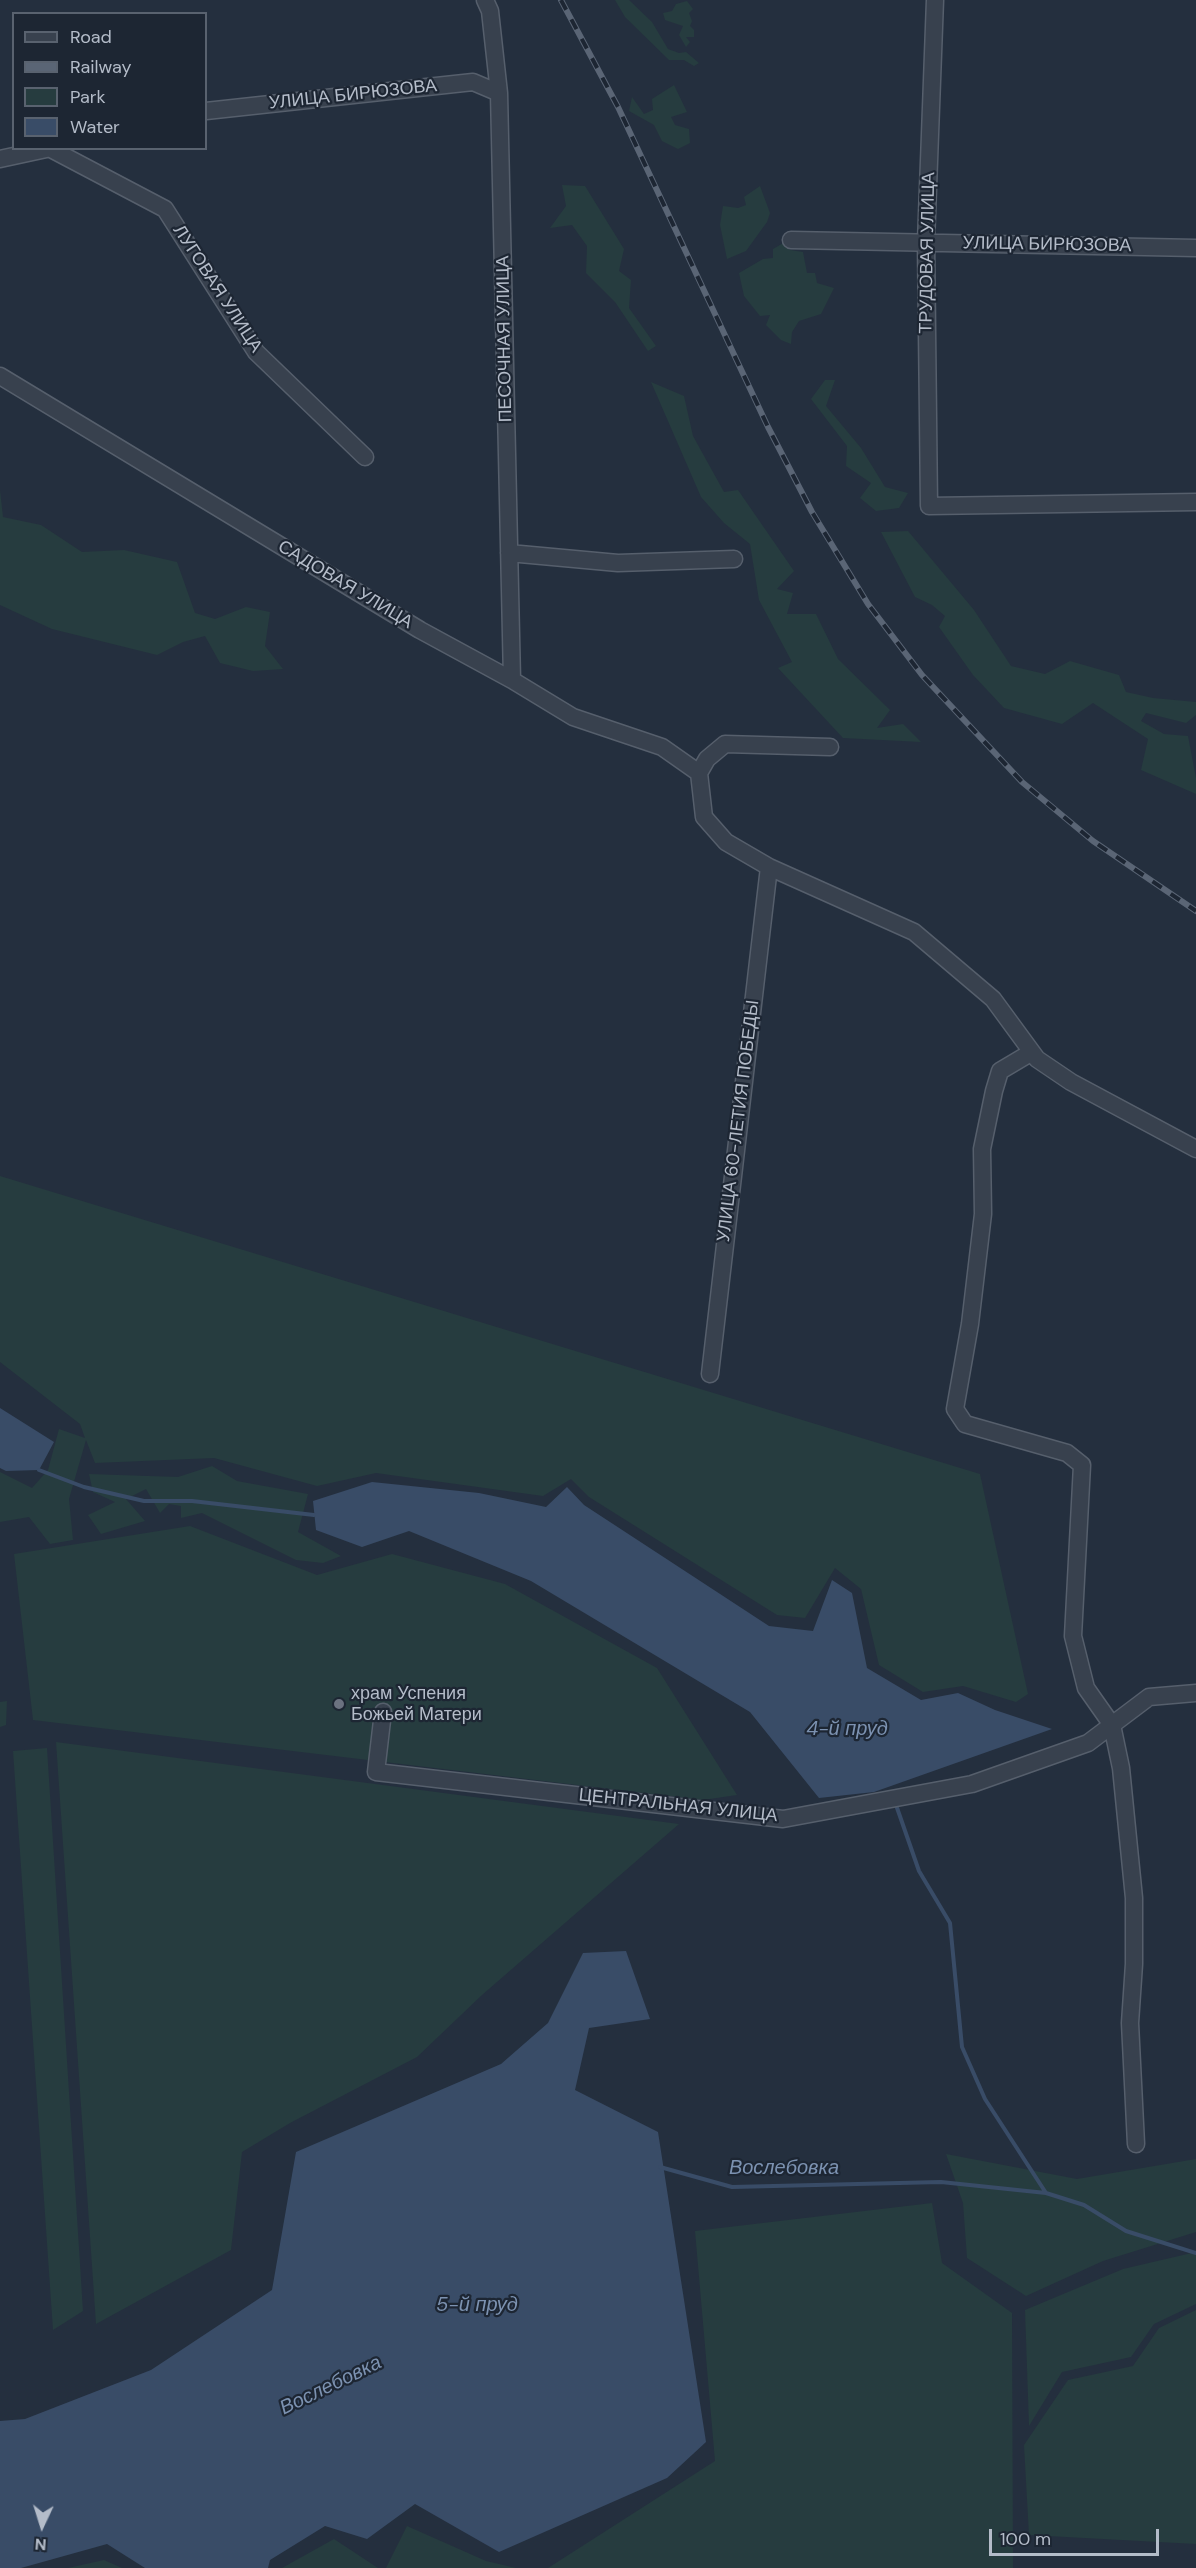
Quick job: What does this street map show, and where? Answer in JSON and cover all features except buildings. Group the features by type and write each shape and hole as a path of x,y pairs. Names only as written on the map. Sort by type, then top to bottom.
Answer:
{"street":[{"name":"ПЕСОЧНАЯ УЛИЦА","path":"485,0 490,11 499,93 512,680"},
{"name":"ТРУДОВАЯ УЛИЦА","path":"935,0 926,243 929,506 1196,502"},
{"name":"УЛИЦА БИРЮЗОВА","path":"207,111 473,82 499,93"},
{"path":"0,159 46,150"},
{"name":"ЛУГОВАЯ УЛИЦА","path":"53,150 165,209 256,352 365,457"},
{"name":"УЛИЦА БИРЮЗОВА","path":"791,240 1196,248"},
{"name":"САДОВАЯ УЛИЦА","path":"0,376 420,630 512,680 573,717 662,747 699,773"},
{"path":"509,553 618,563 734,559"},
{"path":"830,747 725,744 707,759 699,773 704,817 726,842 769,867 914,932 993,999 1037,1059 1071,1082 1196,1149"},
{"name":"УЛИЦА 60-ЛЕТИЯ ПОБЕДЫ","path":"710,1374 769,867"},
{"path":"1032,1052 1000,1071 982,1149 983,1214 971,1313 955,1409 965,1424 1067,1453 1082,1466 1073,1636 1086,1688 1112,1725 1121,1768 1134,1898 1134,1964 1130,2023 1136,2144"},
{"name":"ЦЕНТРАЛЬНАЯ УЛИЦА","path":"383,1712 376,1772 783,1819 972,1784 1088,1743 1149,1697 1196,1693"}],"green space":[{"path":"615,0 629,0 652,22 668,49 679,53 686,52 699,63 694,66 684,60 669,60 625,17"},
{"path":"687,1 693,9 689,13 694,37 686,37 690,42 686,47 679,35 683,26 665,20 663,13 672,11 676,4"},
{"path":"674,85 687,112 671,117 675,125 689,129 690,143 678,149 662,141 654,125 629,111 632,97 644,114 653,110 652,99"},
{"path":"562,185 585,186 624,249 619,271 631,280 629,308 656,346 648,351 615,302 586,273 587,246 572,225 550,228 566,206"},
{"path":"760,186 770,213 767,222 746,251 727,259 720,225 723,206 738,208 746,205 744,197"},
{"path":"785,242 790,250 803,252 807,273 815,273 817,283 834,288 821,314 799,321 792,332 791,344 781,340 766,325 770,315 760,316 744,296 739,273 763,259 773,258 773,249"},
{"path":"825,380 835,380 826,406 861,448 885,487 908,493 899,508 876,511 860,498 871,483 846,466 847,446 811,399"},
{"path":"651,382 684,396 693,436 724,492 738,490 794,571 777,589 793,593 787,614 816,614 838,659 890,710 877,728 903,724 921,742 843,738 778,668 792,662 759,600 750,544 724,523 701,497"},
{"path":"0,490 3,517 41,525 82,552 124,550 177,562 195,613 215,619 246,607 270,612 265,646 283,669 253,671 220,663 205,636 183,642 157,655 52,629 0,605"},
{"path":"908,531 974,610 1011,666 1045,674 1070,661 1119,675 1126,692 1153,698 1196,702 1196,715 1186,723 1146,713 1141,721 1164,734 1188,736 1196,778 1196,794 1141,770 1148,739 1093,703 1062,724 1004,708 973,675 939,627 945,616 932,605 915,597 881,532"},
{"path":"0,1176 980,1474 1028,1694 1016,1702 963,1686 923,1692 879,1665 861,1589 835,1568 805,1618 777,1615 589,1497 571,1479 543,1496 376,1473 317,1486 214,1458 95,1463 86,1440 69,1499 73,1540 50,1544 29,1517 0,1522 0,1472 32,1488 48,1470 59,1429 85,1438 80,1424 0,1362"},
{"path":"212,1466 237,1481 308,1494 298,1532 341,1556 323,1563 296,1560 202,1513 181,1518 181,1506 169,1504 160,1513 146,1489 126,1499 145,1521 101,1534 88,1515 115,1502 93,1492 89,1474 178,1477"},
{"path":"190,1526 317,1575 392,1554 505,1584 657,1668 737,1795 703,1800 33,1720 14,1554"},
{"path":"7,1701 6,1725 0,1727 0,1702"},
{"path":"56,1742 679,1824 482,1995 417,2057 290,2123 242,2152 231,2250 96,2324"},
{"path":"47,1748 83,2311 53,2330 13,1751"},
{"path":"946,2154 1077,2179 1196,2159 1196,2232 1103,2261 1026,2296 967,2258 963,2203"},
{"path":"932,2203 942,2263 1012,2313 1013,2568 548,2568 715,2461 695,2231"},
{"path":"1196,2252 1196,2304 1154,2324 1131,2357 1062,2372 1029,2426 1025,2310 1123,2269"},
{"path":"1196,2310 1196,2544 1029,2535 1024,2445 1068,2380 1133,2366 1159,2328"},
{"path":"407,2526 486,2561 516,2568 386,2568"},
{"path":"334,2539 378,2568 282,2568"},
{"path":"104,2560 122,2568 68,2568"}],"water":[{"path":"0,1408 54,1442 39,1470 6,1471 0,1468"},
{"name":"4-й пруд","path":"372,1482 479,1493 546,1507 567,1487 584,1505 769,1626 813,1631 832,1580 852,1593 867,1668 921,1700 958,1693 995,1710 1052,1729 874,1792 819,1798 750,1712 531,1581 409,1531 362,1547 316,1530 313,1501"},
{"name":"5-й пруд","path":"626,1951 650,2019 589,2028 575,2090 658,2132 706,2442 667,2478 499,2552 415,2504 367,2539 325,2526 270,2560 268,2568 145,2568 107,2544 21,2568 0,2568 0,2421 25,2419 151,2370 272,2290 296,2152 501,2064 548,2023 583,1953"}],"waterway":[{"path":"39,1470 84,1487 144,1501 192,1501 314,1515"},
{"path":"895,1802 919,1871 950,1923 962,2047 985,2099 1046,2193"},
{"name":"Вослебовка","path":"660,2167 732,2187 941,2182 1046,2193 1084,2205 1126,2231 1196,2253"}],"railway":[{"path":"561,0 618,107 768,427 812,512 868,604 922,675 1022,782 1093,841 1196,911"}],"place":[{"name":"храм Успения Божьей Матери","path":"339,1704"}]}
